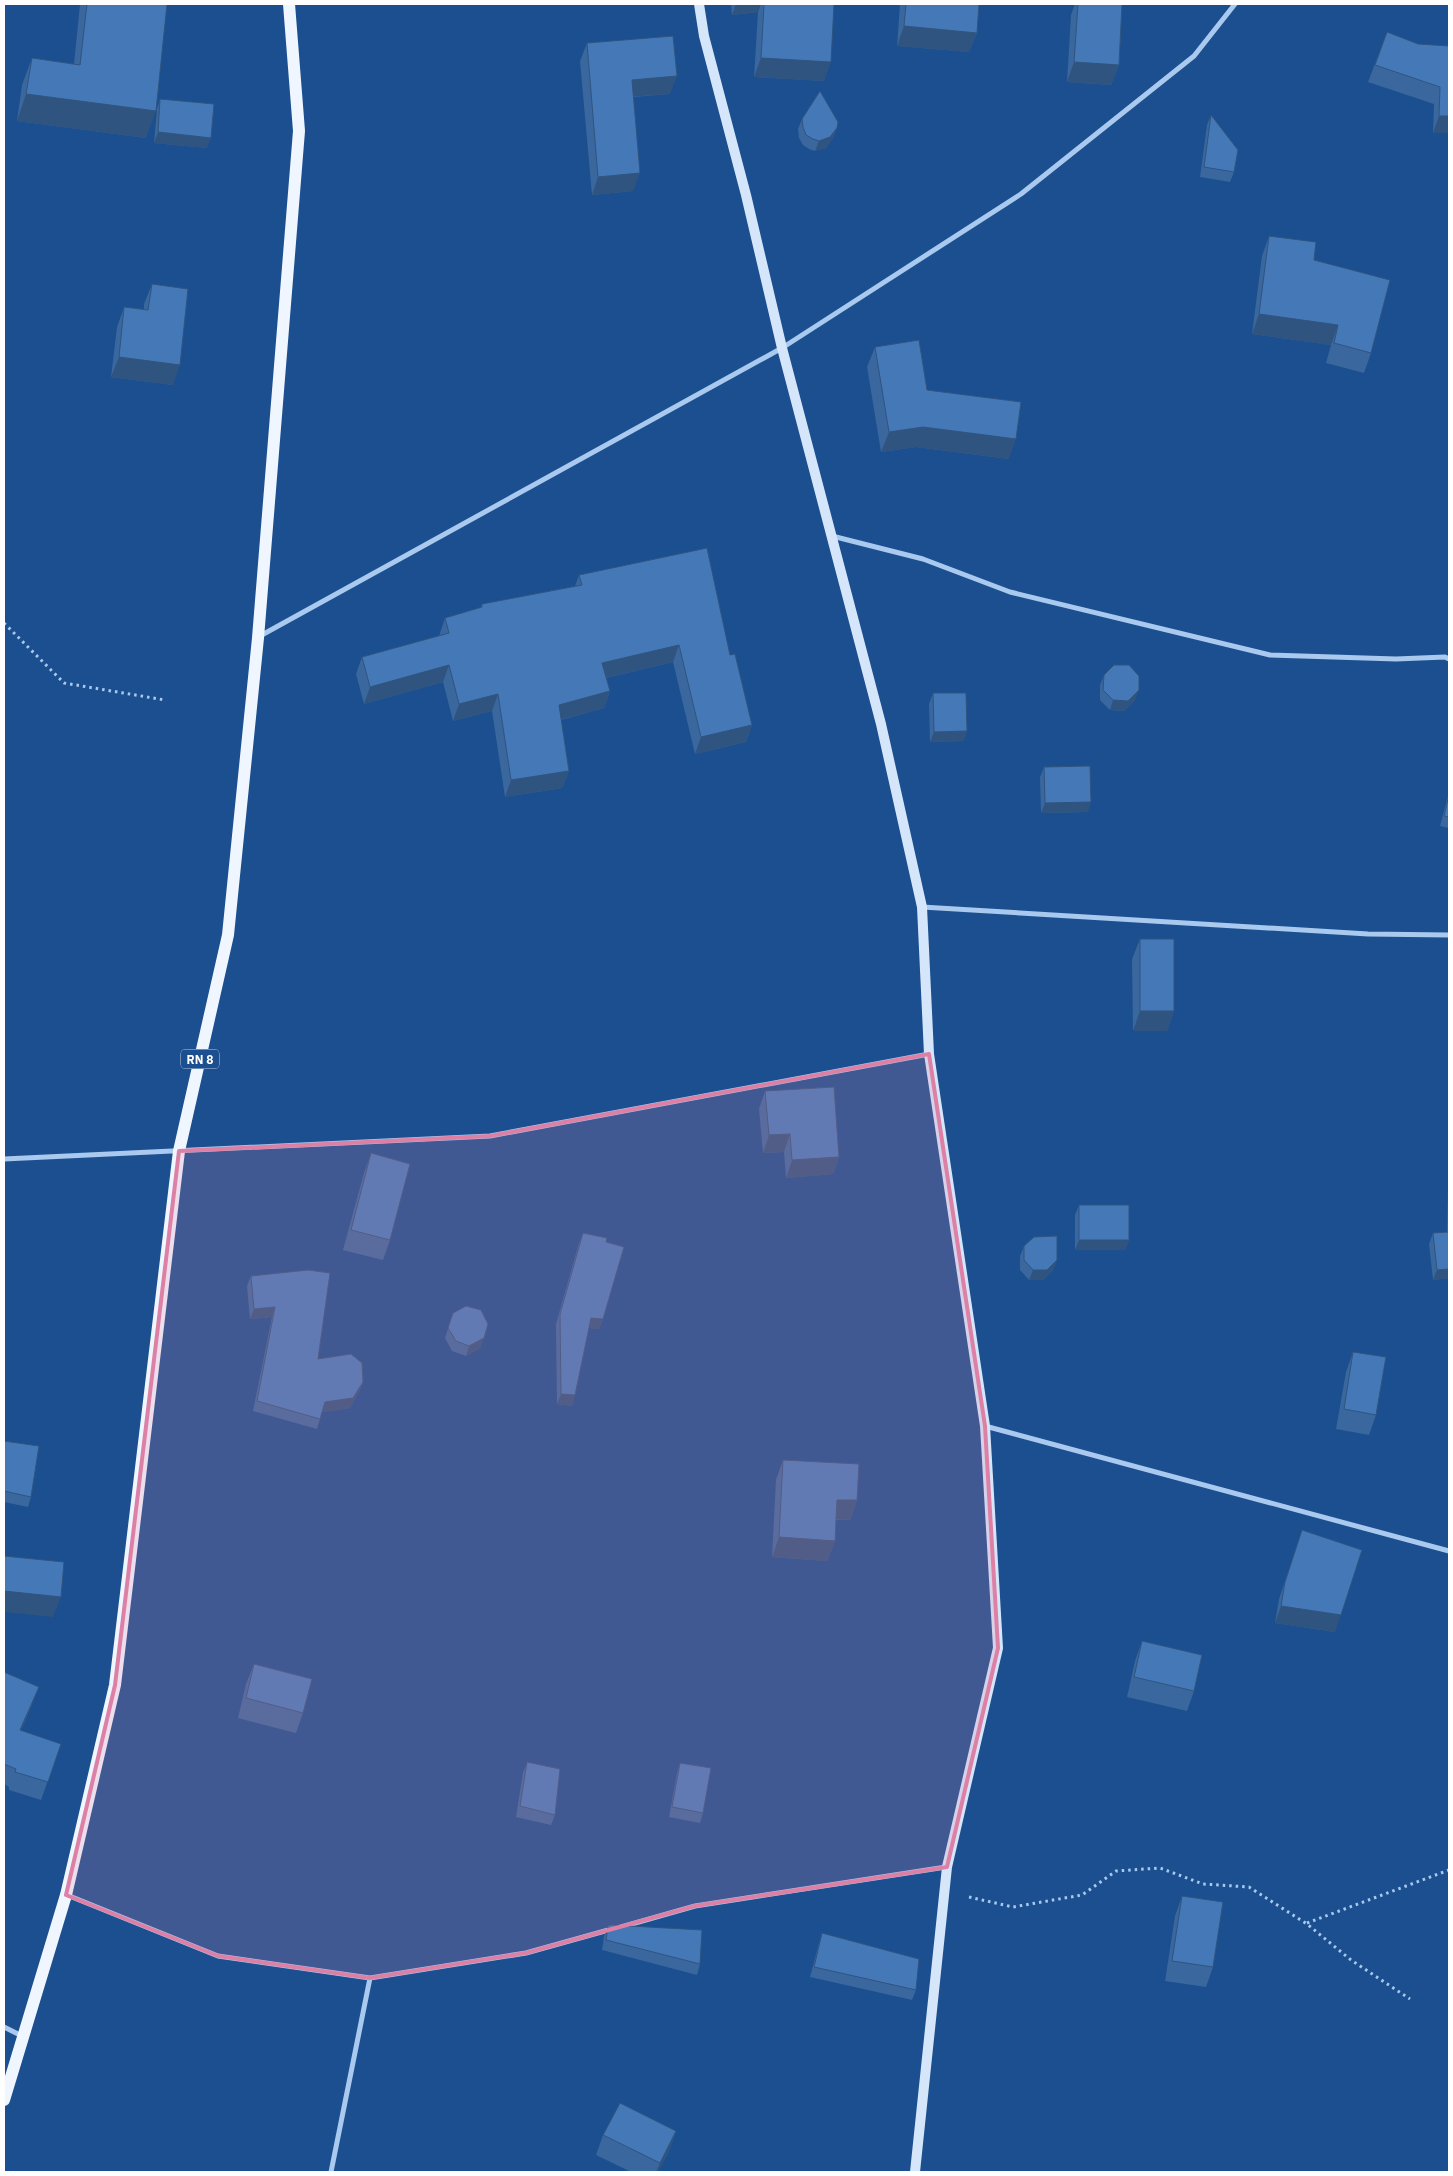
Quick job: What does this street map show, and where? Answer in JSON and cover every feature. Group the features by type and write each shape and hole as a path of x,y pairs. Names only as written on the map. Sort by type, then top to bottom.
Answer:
{"main road":[{"name":"RN 8","path":"4,2100 66,1895 116,1685 179,1151 228,935 258,638 299,131 289,4"}],"street":[{"path":"699,4 704,36 746,195 782,348 881,724 922,907 929,1054 985,1426 998,1648 947,1867 915,2172"},
{"path":"258,638 782,348 1021,194 1194,56 1235,4"},
{"path":"831,535 923,559 1010,592 1270,655 1449,659"},
{"path":"922,907 1368,934 1449,935"},
{"path":"4,1160 490,1136 929,1054"},
{"path":"985,1426 1449,1551"},
{"path":"66,1895 218,1956 370,1978 526,1953 695,1906 947,1867"},
{"path":"331,2172 370,1978"},
{"path":"4,2027 22,2036"}],"path":[{"path":"4,623 64,683 165,700"},
{"path":"944,1892 1013,1906 1082,1895 1116,1871 1160,1868 1203,1884 1249,1887 1307,1924 1351,1960 1410,1999"},
{"path":"1307,1924 1449,1870"}],"highlighted area":[{"path":"929,1054 985,1426 998,1648 947,1867 695,1906 526,1953 370,1978 218,1956 66,1895 115,1685 179,1151 490,1136"}],"building":[{"path":"87,4 167,4 156,111 26,94 32,58 80,65"},
{"path":"764,4 834,4 831,62 761,58"},
{"path":"906,4 979,4 977,33 904,26"},
{"path":"1078,4 1122,4 1119,65 1074,62"},
{"path":"1387,32 1418,44 1449,46 1449,116 1439,116 1440,87 1375,65"},
{"path":"673,36 677,76 632,80 640,173 598,177 587,43"},
{"path":"820,91 838,122 837,128 830,137 819,141 806,135 802,119"},
{"path":"160,99 214,104 211,138 158,132"},
{"path":"1211,115 1238,150 1234,172 1204,167"},
{"path":"1269,236 1316,242 1314,260 1390,280 1371,353 1334,343 1338,325 1259,314"},
{"path":"152,284 188,289 180,365 119,357 124,307 148,310"},
{"path":"919,340 927,390 1021,402 1016,439 923,427 889,432 875,347"},
{"path":"707,548 730,655 735,654 752,725 701,737 679,645 602,663 610,691 559,705 569,771 511,780 498,694 459,704 449,665 370,687 362,657 449,633 445,618 482,607 482,604 582,585 579,575"},
{"path":"1114,665 1129,665 1139,676 1139,690 1128,701 1113,700 1103,690 1104,675"},
{"path":"933,693 966,693 967,731 934,732"},
{"path":"1090,766 1091,802 1045,803 1044,767"},
{"path":"1449,795 1449,817 1444,816"},
{"path":"1140,939 1174,939 1174,1011 1140,1011"},
{"path":"834,1087 839,1157 792,1160 790,1134 769,1135 765,1091"},
{"path":"371,1153 410,1164 390,1240 351,1230"},
{"path":"1079,1205 1129,1205 1129,1240 1079,1240"},
{"path":"1449,1232 1449,1269 1437,1270 1433,1233"},
{"path":"583,1233 607,1238 606,1242 624,1247 603,1319 591,1318 575,1395 561,1394 560,1314"},
{"path":"1057,1236 1057,1260 1047,1270 1033,1270 1024,1260 1024,1246 1034,1237"},
{"path":"308,1270 330,1273 318,1359 351,1354 362,1363 363,1382 353,1398 325,1402 320,1419 257,1401 275,1307 254,1309 251,1276"},
{"path":"466,1306 481,1310 488,1324 484,1338 469,1346 456,1341 448,1328 453,1313"},
{"path":"1353,1352 1386,1357 1376,1415 1344,1409"},
{"path":"4,1441 39,1446 31,1497 4,1491"},
{"path":"783,1460 859,1464 857,1500 837,1500 835,1541 779,1537"},
{"path":"1302,1530 1362,1550 1341,1615 1281,1606 1285,1582"},
{"path":"4,1556 64,1562 61,1597 4,1591"},
{"path":"1142,1641 1202,1655 1194,1691 1134,1677"},
{"path":"254,1664 312,1679 303,1713 246,1698"},
{"path":"4,1672 39,1687 20,1730 61,1744 48,1782 15,1772 16,1769 4,1764"},
{"path":"527,1762 560,1769 555,1815 520,1806"},
{"path":"680,1763 711,1768 703,1813 672,1807"},
{"path":"1182,1896 1223,1902 1213,1967 1172,1961"},
{"path":"608,1926 702,1930 700,1964 606,1940"},
{"path":"822,1933 919,1959 916,1990 814,1967"},
{"path":"620,2103 676,2131 660,2163 603,2135"}]}
